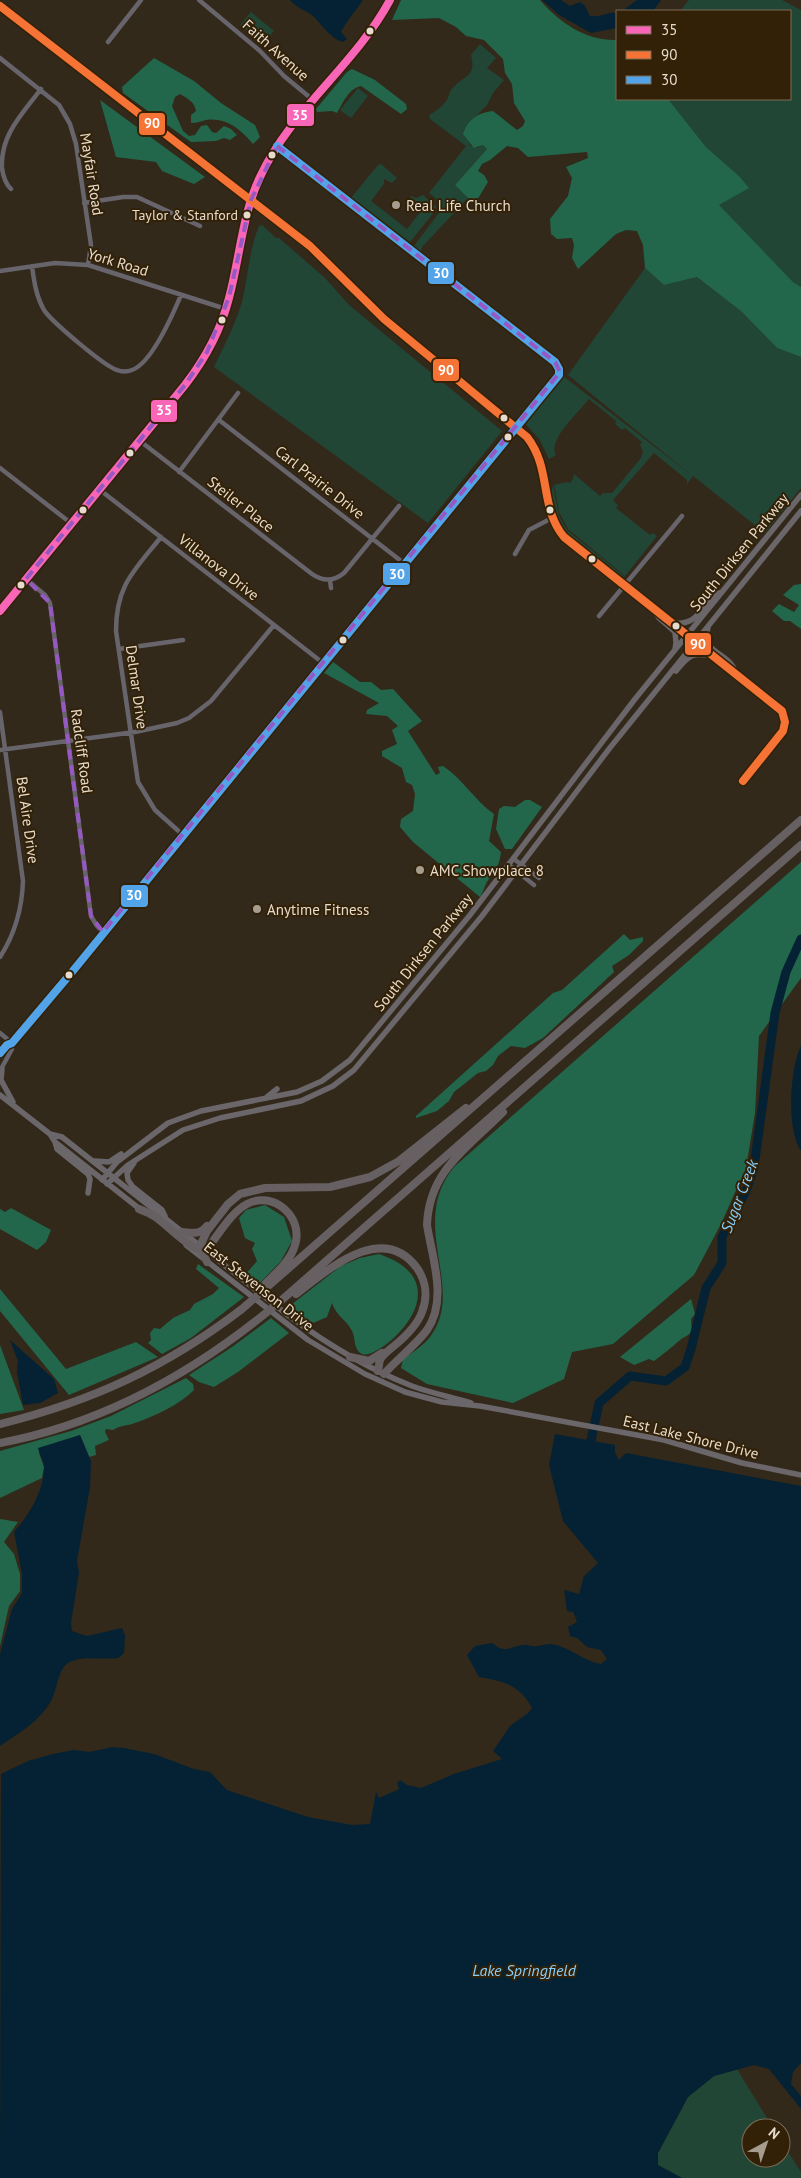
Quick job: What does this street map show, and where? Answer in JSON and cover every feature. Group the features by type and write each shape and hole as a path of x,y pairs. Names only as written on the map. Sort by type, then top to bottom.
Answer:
{"highway":[{"path":"0,1424 60,1408 105,1391 142,1373 197,1342 265,1290 801,820"},
{"path":"0,1443 54,1430 122,1404 195,1365 234,1339 284,1298 801,845"},
{"path":"381,1372 421,1336 435,1314 438,1295 427,1219 434,1189 440,1176 450,1162 547,1068"},
{"path":"182,1232 195,1234 200,1232 235,1195 248,1189 330,1188 370,1177 392,1166 413,1151 510,1076"},
{"path":"207,1262 203,1249 207,1231 232,1200 246,1192 265,1188"},
{"path":"197,1342 208,1330 265,1284 280,1268 294,1249 296,1228 292,1217 281,1206 266,1201 256,1201 246,1204 237,1211 203,1249"},
{"path":"139,1209 153,1215 190,1244 203,1249"},
{"path":"234,1339 252,1330 336,1264 358,1253 374,1248 385,1249 397,1252 408,1259 420,1274 425,1289 424,1305 420,1318 408,1335 383,1355 380,1360 381,1372"},
{"path":"350,1357 364,1361 372,1360 412,1328"}],"main road":[{"path":"0,612 200,365 226,309 243,228 259,178 277,146 368,33 390,0"},
{"path":"0,6 310,246 384,319 516,427 533,444 540,458 552,518 568,542 687,636"},
{"name":"South Dirksen Parkway","path":"107,1184 117,1162 160,1128 185,1116 310,1087 329,1077 350,1060 509,866 602,740 801,495"},
{"name":"South Dirksen Parkway","path":"102,1180 190,1126 301,1101 333,1086 345,1077 376,1045 517,872 659,685 801,511"},
{"path":"671,623 692,621 713,597 726,587"},
{"path":"653,608 659,618 675,632 676,643 674,652"},
{"path":"709,625 708,645 731,664 737,675"},
{"path":"659,685 671,677 690,656 696,654 713,656"},
{"path":"1,1070 0,1080 15,1106"},
{"path":"264,1099 277,1089"},
{"name":"East Stevenson Drive","path":"1,1097 50,1134 55,1142 107,1184 239,1287 342,1362 376,1380 427,1399 546,1418"},
{"path":"90,1159 97,1162 109,1162 148,1133 160,1128"},
{"name":"East Stevenson Drive","path":"50,1134 62,1137 289,1316 350,1357 424,1390 480,1406"},
{"path":"55,1142 57,1149 88,1174 90,1179 88,1193"},
{"path":"134,1162 127,1173 130,1184 162,1210 167,1220"},
{"path":"376,1380 381,1372"},
{"name":"East Lake Shore Drive","path":"546,1418 664,1440 742,1463 801,1475"}],"street":[{"path":"108,42 141,0"},
{"name":"Faith Avenue","path":"199,0 260,51 284,76 313,100"},
{"name":"Mayfair Road","path":"0,58 59,105 70,124 76,144 91,245 88,265"},
{"path":"11,189 4,180 2,165 4,142 11,127 40,89"},
{"path":"0,1053 8,1044 12,1043 560,372 554,362 277,146"},
{"path":"84,203 123,197 137,197 200,226"},
{"name":"York Road","path":"0,271 65,262 88,265 226,309"},
{"path":"32,266 39,300 45,312 57,325 115,370 131,371 142,363 164,332 181,295"},
{"path":"179,472 238,393"},
{"name":"Carl Prairie Drive","path":"219,420 405,564"},
{"name":"Steiler Place","path":"140,441 316,577 330,580"},
{"path":"0,468 72,524"},
{"name":"Villanova Drive","path":"100,490 323,664"},
{"path":"331,588 330,580 344,573 399,506"},
{"path":"599,616 682,516"},
{"path":"515,554 529,530 552,518"},
{"name":"Delmar Drive","path":"161,537 129,577 120,595 116,620 135,771 143,792 159,814 183,835"},
{"path":"757,549 765,556"},
{"name":"Radcliff Road","path":"26,579 45,595 50,603 91,916 103,932"},
{"path":"3,750 130,733 177,724 211,701 274,625"},
{"path":"687,636 782,711 785,722 780,737 743,781"},
{"path":"119,649 183,640"},
{"name":"Bel Aire Drive","path":"0,712 3,750 21,865 23,891 16,926 0,957"},
{"path":"514,859 539,878"},
{"path":"509,866 534,885"},
{"path":"0,1033 12,1043"},
{"path":"1,1070 12,1049 12,1043"}],"highlighted area":[{"path":"277,146 555,362 560,372 103,932 91,916 50,603 26,579 185,385 207,352 229,297 251,200"}],"green space":[{"path":"401,0 540,0 556,16 574,29 606,40 616,40 616,100 669,100 706,147 739,176 749,188 719,205 793,282 801,287 801,357 777,348 742,312 697,277 664,285 645,268 643,245 637,231 626,230 616,234 578,269 572,258 574,245 572,238 557,239 551,234 550,219 568,196 572,178 566,167 588,158 587,152 528,157 518,148 507,146 482,164 478,171 484,175 488,182 477,200 468,198 455,185 487,149 483,145 474,148 463,134 468,124 475,117 493,111 517,130 523,126 525,121 514,103 512,84 505,73 503,59 484,40 466,36 456,27 439,18 392,20"},
{"path":"689,0 782,0 801,10 801,287 793,282 718,205 748,188 739,176 706,147 669,100 791,100 791,10 681,10"},
{"path":"251,12 274,31 263,44 240,25"},
{"path":"480,44 496,58 487,68 504,80 493,93 487,105 474,118 469,141 470,145 477,148 483,145 487,149 455,185 468,198 422,247 420,254 422,256 413,250 413,247 416,248 414,246 441,210 440,202 429,193 466,146 430,119 429,115 443,105 456,84 471,72 471,55"},
{"path":"154,58 194,81 221,103 255,125 260,137 253,144 238,129 227,123 206,120 191,123 191,115 196,111 194,105 180,94 175,97 172,106 183,131 189,136 195,135 201,126 207,125 212,132 216,133 224,126 231,129 237,135 230,140 224,138 216,141 191,142 123,93 122,87"},
{"path":"352,69 375,80 406,104 407,109 401,114 361,86 349,93 337,113 332,111 317,112 316,109 347,72"},
{"path":"358,88 368,96 351,118 340,110"},
{"path":"100,100 205,177 194,184 162,171 156,162 116,157"},
{"path":"381,164 397,178 392,183 384,179 384,184 371,201 407,229 422,210 410,201 411,196 416,198 423,195 436,207 435,211 410,242 351,198 378,165"},
{"path":"262,225 325,278 349,305 502,431 428,523 214,367 239,311 253,244 259,226"},
{"path":"645,268 664,285 697,277 742,312 777,348 801,357 801,488 765,533 693,476 687,484 687,480 654,453 613,500 618,505 616,508 650,535 653,533 657,536 625,576 568,529 559,512 554,485 570,483 574,474 600,496 603,493 612,493 641,458 643,452 640,445 642,442 625,428 622,430 615,424 616,421 589,399 565,426 556,442 554,449 556,455 549,459 540,440 525,423 563,376 690,474 568,375"},
{"path":"553,486 559,516 567,530 625,577 618,576 587,553 569,535 556,514 552,493"},
{"path":"801,584 801,629 790,621 784,621 772,611 779,604 794,612 799,605 783,595 794,585"},
{"path":"333,662 360,682 371,682 381,690 393,689 422,721 408,731 436,775 440,773 438,767 443,766 457,777 494,814 489,841 501,852 498,865 480,897 413,842 400,827 401,819 413,811 415,794 412,785 406,782 402,768 382,756 382,751 397,744 392,730 398,726 387,716 366,714 367,710 379,703 324,673"},
{"path":"525,800 530,800 542,807 512,849 505,849 496,829 499,809 504,806 515,807"},
{"path":"801,862 801,978 759,1036 755,1113 746,1168 721,1224 694,1275 613,1344 572,1352 564,1379 513,1403 427,1384 401,1368 403,1359 419,1348 432,1334 440,1315 443,1295 435,1231 436,1209 442,1187 455,1166"},
{"path":"624,934 630,940 643,937 643,941 629,955 612,966 614,972 543,1038 525,1048 511,1046 498,1056 493,1065 486,1071 478,1073 454,1092 449,1101 437,1111 416,1118 553,993 562,990"},
{"path":"265,1205 284,1217 292,1241 281,1261 258,1285 245,1275 257,1261 252,1249 255,1243 245,1238 239,1218 246,1210"},
{"path":"11,1208 51,1230 46,1242 37,1250 0,1229 0,1209 5,1212"},
{"path":"379,1254 405,1268 416,1284 417,1301 410,1319 398,1334 384,1346 371,1353 362,1354 359,1352 352,1331 332,1303 327,1317 313,1323 297,1316 287,1308 341,1266 360,1258"},
{"path":"198,1264 244,1297 191,1338 162,1354 148,1343 151,1340 150,1333 154,1328 160,1329 173,1318 190,1310 194,1304 213,1294 219,1288 196,1269"},
{"path":"0,1289 66,1369 136,1342 158,1357 69,1395 0,1311"},
{"path":"691,1299 695,1314 691,1319 692,1331 689,1334 654,1361 649,1359 634,1365 620,1357"},
{"path":"271,1318 289,1333 238,1372 214,1387 199,1382 189,1375 232,1347"},
{"path":"0,1345 24,1410 0,1414"},
{"path":"186,1378 193,1384 194,1390 174,1405 151,1417 113,1430 106,1429 105,1432 109,1440 95,1446 96,1455 89,1457 80,1435 39,1453 44,1467 42,1478 0,1498 0,1451 71,1431 111,1416"},
{"path":"0,1519 18,1522 4,1542 14,1554 20,1574 20,1591 9,1606 0,1646"},
{"path":"737,2069 767,2118 741,2118 741,2168 791,2168 791,2156 801,2172 801,2178 682,2178 658,2165 658,2153 688,2097 714,2076"}],"water":[{"path":"290,0 363,0 341,32 347,39 343,42 335,38 313,16"},
{"path":"542,0 561,0 570,6 580,2 585,6 590,16 616,13 616,28 591,33 559,15"},
{"path":"637,0 661,0 654,10 623,10"},
{"path":"801,1046 801,1151 793,1129 791,1099 794,1069"},
{"path":"10,1340 54,1379 58,1393 40,1403 23,1405 17,1372 18,1361"},
{"name":"Lake Springfield","path":"555,1434 615,1445 615,1452 619,1460 626,1453 801,1486 801,2063 793,2072 791,2084 801,2096 801,2109 769,2069 754,2065 714,2076 688,2097 658,2153 658,2165 682,2178 0,2178 1,1774 28,1761 53,1754 74,1750 90,1752 112,1747 124,1748 154,1754 194,1769 210,1772 227,1790 308,1817 352,1825 370,1824 376,1792 379,1798 399,1789 397,1783 400,1780 407,1785 421,1788 454,1774 502,1759 493,1751 510,1726 532,1708 522,1694 510,1685 479,1677 467,1655 475,1646 492,1643 501,1649 508,1649 525,1645 551,1644 601,1664 607,1659 601,1650 587,1647 577,1638 570,1636 568,1627 577,1622 573,1612 567,1611 564,1590 579,1594 584,1576 598,1563 563,1521 549,1465"},
{"path":"80,1435 91,1461 90,1487 77,1561 79,1573 71,1623 72,1631 87,1636 122,1628 125,1635 124,1653 118,1658 83,1659 67,1664 63,1668 51,1701 41,1715 0,1746 0,1654 12,1609 22,1593 22,1574 14,1532 35,1502 41,1485 44,1464 38,1448"}],"waterway":[{"name":"Sugar Creek","path":"590,1445 599,1403 630,1376 666,1381 685,1367 706,1288 722,1263 722,1237 746,1191 754,1167 775,1013 786,972 801,939"}],"transit line":[{"name":"35","path":"0,611 185,385 199,365 212,344 226,310 245,221 260,177 288,130 359,46 376,24 390,0"},
{"name":"90","path":"0,6 310,246 384,319 527,437 535,449 540,462 551,513 564,537 782,711 785,722 783,731 743,781"},
{"name":"30","path":"0,1053 7,1045 12,1043 72,972 559,375 559,369 555,362 277,146"}],"place":[{"name":"Real Life Church","path":"396,205"},
{"name":"Taylor & Stanford","path":"247,215"},
{"name":"AMC Showplace 8","path":"420,870"},
{"name":"Anytime Fitness","path":"257,909"}]}
